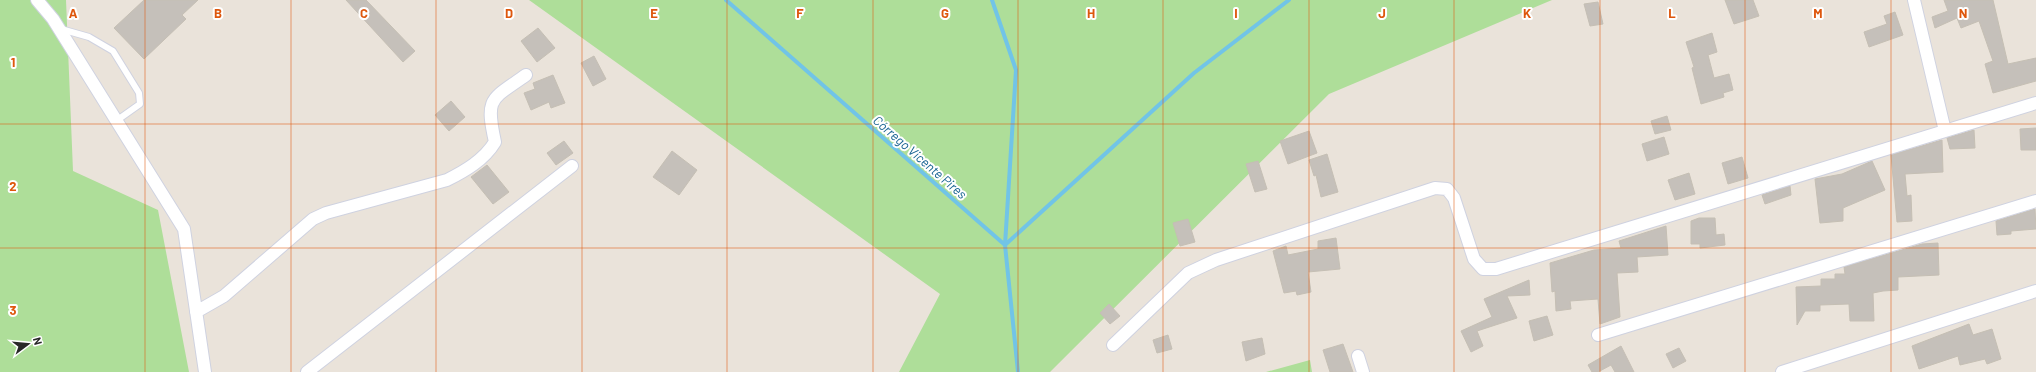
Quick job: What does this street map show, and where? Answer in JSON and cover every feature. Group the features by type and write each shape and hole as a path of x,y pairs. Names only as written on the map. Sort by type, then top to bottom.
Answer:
{"street":[{"path":"37,0 59,28 184,229 205,372"},
{"path":"1914,0 1945,132"},
{"path":"196,312 224,296 313,219 326,213 447,180 465,171 490,150 495,142 490,118 491,104 499,94 526,75"},
{"path":"1113,345 1188,273 1216,260 1435,188 1446,189 1454,198 1474,259 1483,269 1496,269 2036,103"},
{"path":"307,372 572,166"},
{"path":"1598,335 2036,201"},
{"path":"1782,372 2036,291"},
{"path":"1358,356 1363,372"}],"lane":[{"path":"59,28 89,36 113,51 136,87 139,94 140,104 116,121"}],"green space":[{"path":"0,0 66,0 73,171 158,210 189,372 0,372"},
{"path":"529,0 1552,0 1329,94 1050,372 899,372 940,294"},
{"path":"1310,360 1312,372 1266,372"}],"building":[{"path":"144,0 198,0 182,15 186,19 144,59 114,28"},
{"path":"346,0 366,0 415,51 403,62"},
{"path":"1725,0 1753,0 1759,16 1734,24"},
{"path":"1944,0 1993,0 2008,64 2036,58 2036,81 1993,93 1985,64 1993,61 1979,21 1961,28 1957,18 1935,28 1932,17 1948,11"},
{"path":"1598,2 1603,24 1590,26 1584,4"},
{"path":"1895,12 1903,35 1869,47 1864,32 1887,24 1884,16"},
{"path":"538,28 555,48 537,62 521,41"},
{"path":"1712,33 1717,52 1708,55 1714,78 1729,74 1733,90 1723,93 1724,97 1701,104 1692,68 1694,67 1686,42"},
{"path":"594,56 606,79 593,86 581,63"},
{"path":"553,75 565,103 551,108 549,102 531,110 524,93 535,89 533,83"},
{"path":"451,101 465,117 449,131 435,115"},
{"path":"1667,116 1671,130 1655,134 1651,121"},
{"path":"2036,128 2036,150 2021,150 2020,129"},
{"path":"1974,130 1975,148 1950,149 1947,138"},
{"path":"1309,131 1317,153 1288,164 1280,141"},
{"path":"1664,137 1669,154 1647,161 1642,144"},
{"path":"1942,140 1943,172 1905,174 1907,196 1911,195 1912,221 1897,222 1891,155"},
{"path":"564,141 573,153 556,165 547,153"},
{"path":"672,151 697,170 679,195 653,177"},
{"path":"1327,154 1338,192 1321,197 1316,175 1314,176 1309,160"},
{"path":"1742,157 1748,178 1728,184 1722,163"},
{"path":"1258,161 1267,189 1255,192 1246,164"},
{"path":"1872,161 1885,190 1843,208 1843,221 1820,223 1815,179 1842,174"},
{"path":"487,165 509,192 493,204 471,177"},
{"path":"1689,173 1695,194 1675,200 1668,180"},
{"path":"1790,186 1791,195 1765,204 1762,195"},
{"path":"2035,209 2036,229 2011,231 2011,234 1997,235 1996,221"},
{"path":"1699,218 1715,218 1716,235 1724,234 1725,245 1700,248 1700,244 1691,244 1691,221"},
{"path":"1188,219 1195,242 1180,246 1173,223"},
{"path":"1666,226 1668,255 1637,257 1638,272 1617,273 1620,317 1600,324 1598,299 1570,301 1571,309 1556,311 1555,291 1552,292 1550,263 1594,250 1621,248 1619,241"},
{"path":"1336,238 1340,269 1308,272 1311,292 1297,295 1296,291 1284,293 1273,251 1286,246 1288,255 1318,249 1318,241"},
{"path":"1938,243 1939,275 1898,277 1898,290 1873,293 1874,321 1850,321 1849,304 1820,305 1820,311 1805,311 1797,325 1796,287 1821,286 1821,279 1835,279 1835,274 1845,274 1844,267 1922,244"},
{"path":"1529,280 1530,295 1507,296 1517,318 1477,331 1483,346 1471,352 1461,331 1492,317 1484,299"},
{"path":"1109,304 1120,316 1110,324 1100,313"},
{"path":"1547,316 1553,335 1534,341 1529,321"},
{"path":"1969,324 1973,335 1992,329 2001,359 1987,364 1985,359 1960,365 1958,356 1919,369 1912,346"},
{"path":"1168,335 1172,349 1157,353 1153,340"},
{"path":"1262,338 1265,354 1246,361 1242,342"},
{"path":"1343,344 1353,372 1330,372 1323,350"},
{"path":"1621,346 1634,372 1615,372 1611,365 1598,372 1592,372 1588,365"},
{"path":"1679,348 1686,361 1673,368 1666,354"}],"waterway":[{"name":"Córrego Vicente Pires","path":"726,0 1005,245 1018,372"},
{"path":"992,0 1016,70 1005,245"},
{"path":"1005,245 1194,73 1289,0"}]}
